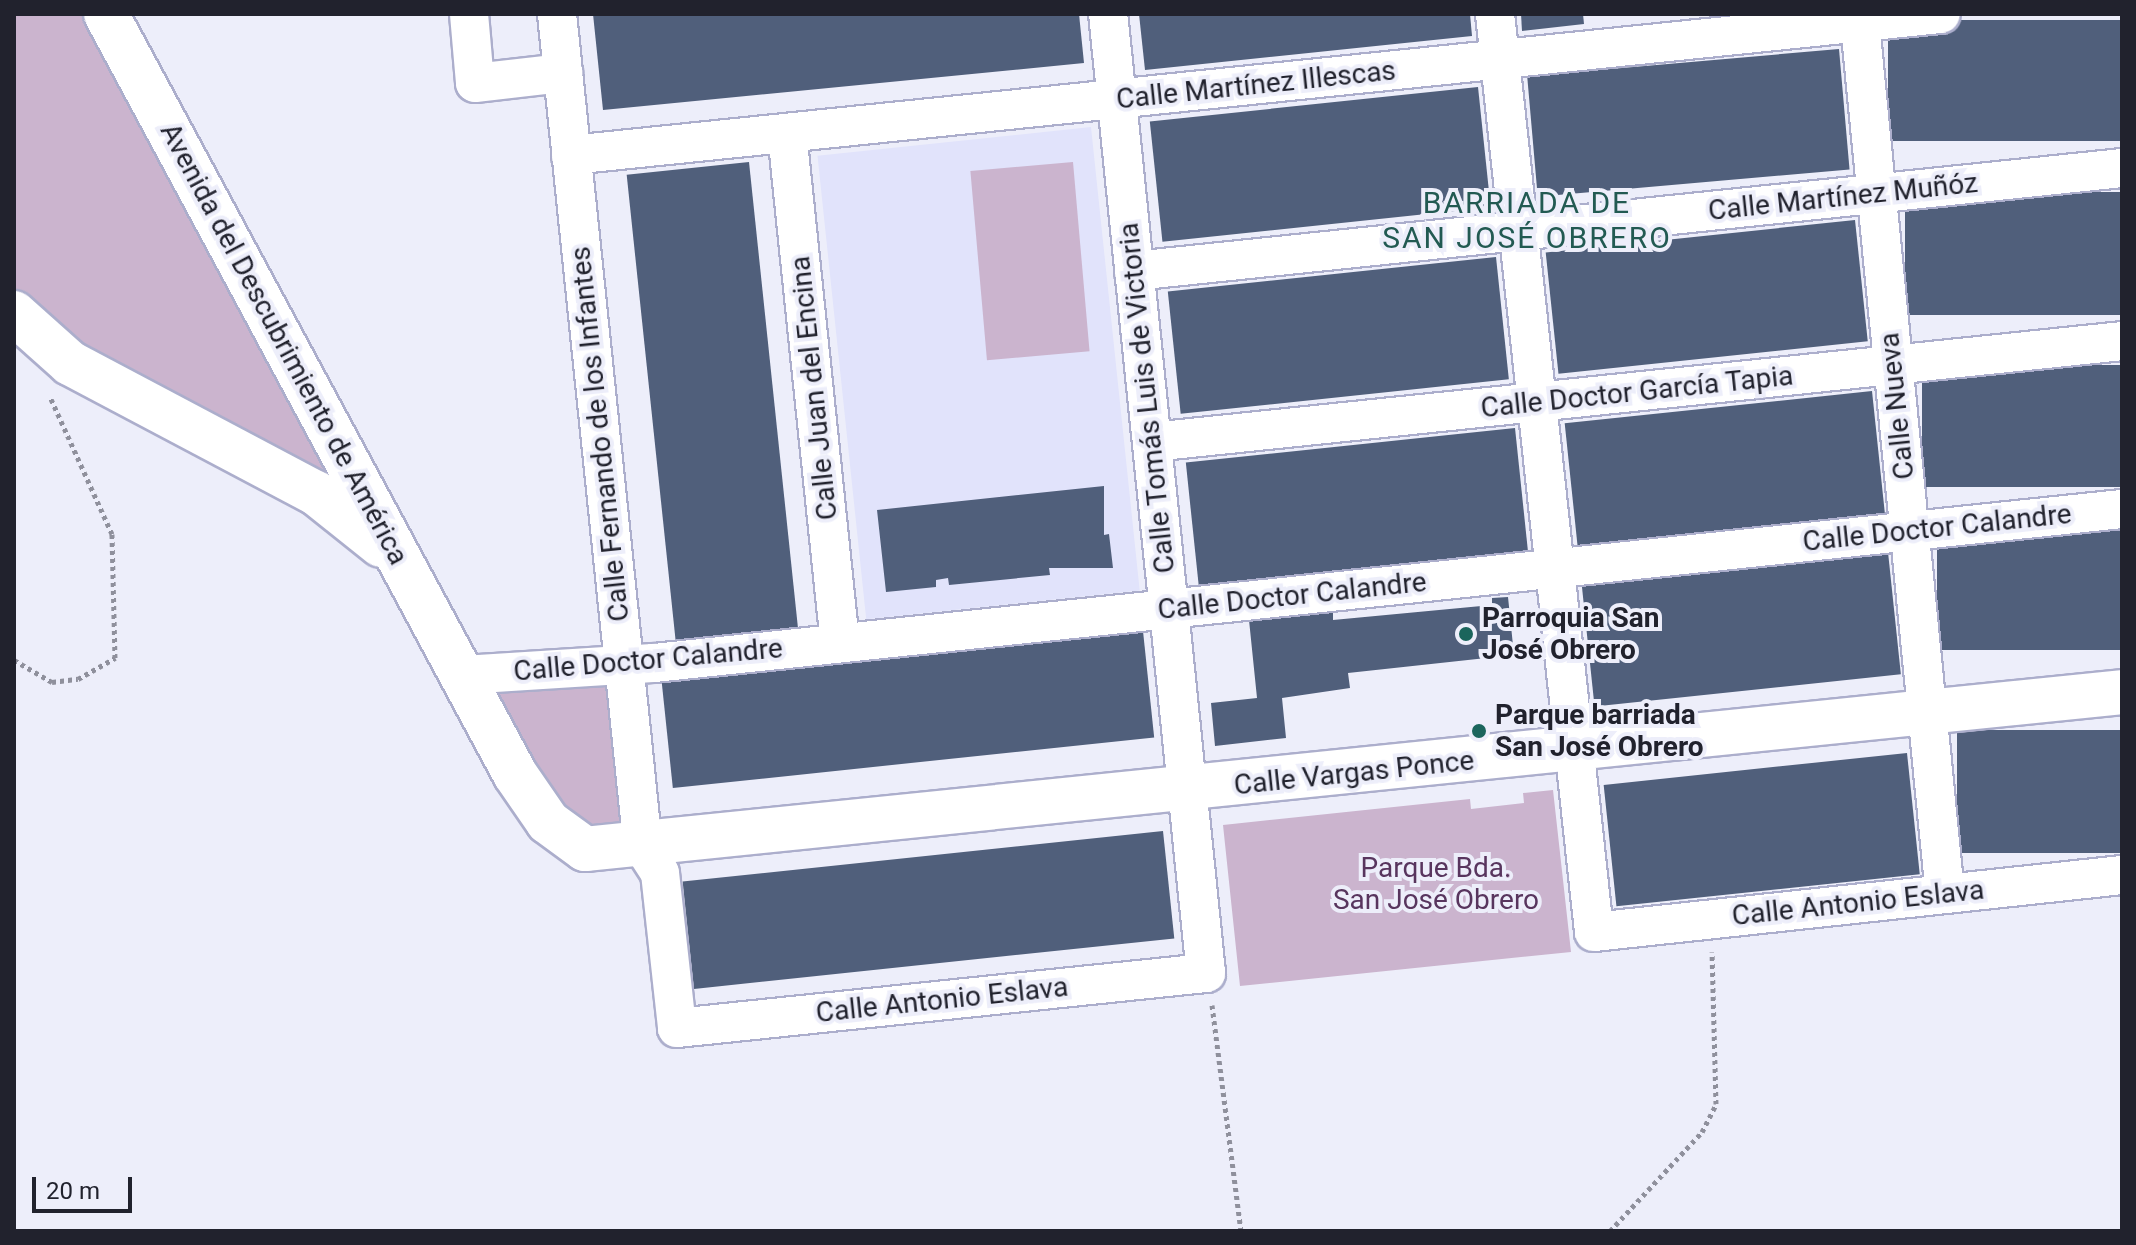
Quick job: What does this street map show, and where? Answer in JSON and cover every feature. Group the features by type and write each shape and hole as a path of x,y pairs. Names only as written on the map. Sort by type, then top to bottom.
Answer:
{"street":[{"name":"Avenida del Descubrimiento de América","path":"106,14 530,798 565,839 585,849"},
{"path":"469,14 475,83 563,73"},
{"name":"Calle Fernando de los Infantes","path":"557,14 643,847 660,873 677,1028"},
{"name":"Calle Tomás Luis de Victoria","path":"1108,14 1206,973"},
{"path":"1495,14 1574,750"},
{"name":"Calle Martínez Illescas","path":"571,155 1500,60 1860,18 1941,14"},
{"name":"Calle Nueva","path":"1860,18 1945,894"},
{"name":"Calle Juan del Encina","path":"787,133 840,643"},
{"name":"Calle Martínez Muñóz","path":"1134,271 2122,168"},
{"name":"Avenida del Descubrimiento de América","path":"14,313 70,363 316,493 361,525 417,591 462,675"},
{"name":"Calle Doctor García Tapia","path":"1152,442 2122,341"},
{"name":"Calle Doctor Calandre","path":"462,675 840,643 2122,509"},
{"name":"Calle Vargas Ponce","path":"585,849 643,847 2122,692"},
{"name":"Calle Antonio Eslava","path":"1574,750 1594,932 2122,875"},
{"name":"Calle Antonio Eslava","path":"677,1028 1206,973"}],"path":[{"path":"14,660 52,682 78,679 115,658 112,534 92,477 48,393"},
{"path":"1610,1231 1702,1132 1716,1104 1710,919"},
{"path":"1206,973 1241,1231"}],"shaded area":[{"path":"1091,127 1140,590 866,619 818,156"}],"green space":[{"path":"14,14 105,14 401,568 14,313"},
{"path":"1073,162 1090,351 987,360 970,171"},
{"path":"623,662 643,847 585,849 462,675"},
{"name":"Parque Bda. San José Obrero","path":"1553,790 1571,952 1240,986 1223,825 1470,799 1471,809 1524,803 1523,793"}],"building":[{"path":"593,14 1079,14 1084,63 603,110"},
{"path":"1139,14 1470,14 1472,36 1145,70"},
{"path":"1521,14 1583,14 1584,24 1522,31"},
{"path":"1888,20 2122,20 2122,141 1888,141"},
{"path":"1839,49 1850,170 1538,197 1527,76"},
{"path":"1478,87 1491,207 1162,242 1150,121"},
{"path":"749,162 798,627 676,640 627,175"},
{"path":"1905,192 2122,192 2122,315 1905,315"},
{"path":"1855,220 1868,341 1558,374 1546,253"},
{"path":"1496,257 1509,379 1181,414 1168,291"},
{"path":"1922,365 2122,365 2122,487 1922,487"},
{"path":"1872,391 1885,513 1578,546 1565,423"},
{"path":"1515,428 1528,550 1199,585 1186,463"},
{"path":"1104,486 1104,535 1109,534 1113,568 1049,568 1050,575 949,585 948,578 936,580 936,587 886,592 877,510"},
{"path":"1937,528 2122,528 2122,650 1937,650"},
{"path":"1888,552 1901,674 1595,707 1582,584"},
{"path":"1508,597 1514,655 1348,673 1350,688 1282,698 1286,738 1215,746 1211,703 1257,698 1249,620 1333,611 1333,620 1492,605 1492,598"},
{"path":"1143,631 1154,737 673,788 662,682"},
{"path":"1957,730 2122,730 2122,853 1957,853"},
{"path":"1907,753 1920,874 1616,906 1604,785"},
{"path":"1163,831 1174,938 694,989 683,881"}],"place":[{"name":"Parroquia San José Obrero","path":"1466,634"},
{"name":"Parque barriada San José Obrero","path":"1479,731"}],"district":[{"name":"BARRIADA DE SAN JOSÉ OBRERO","path":"1527,220"}]}
